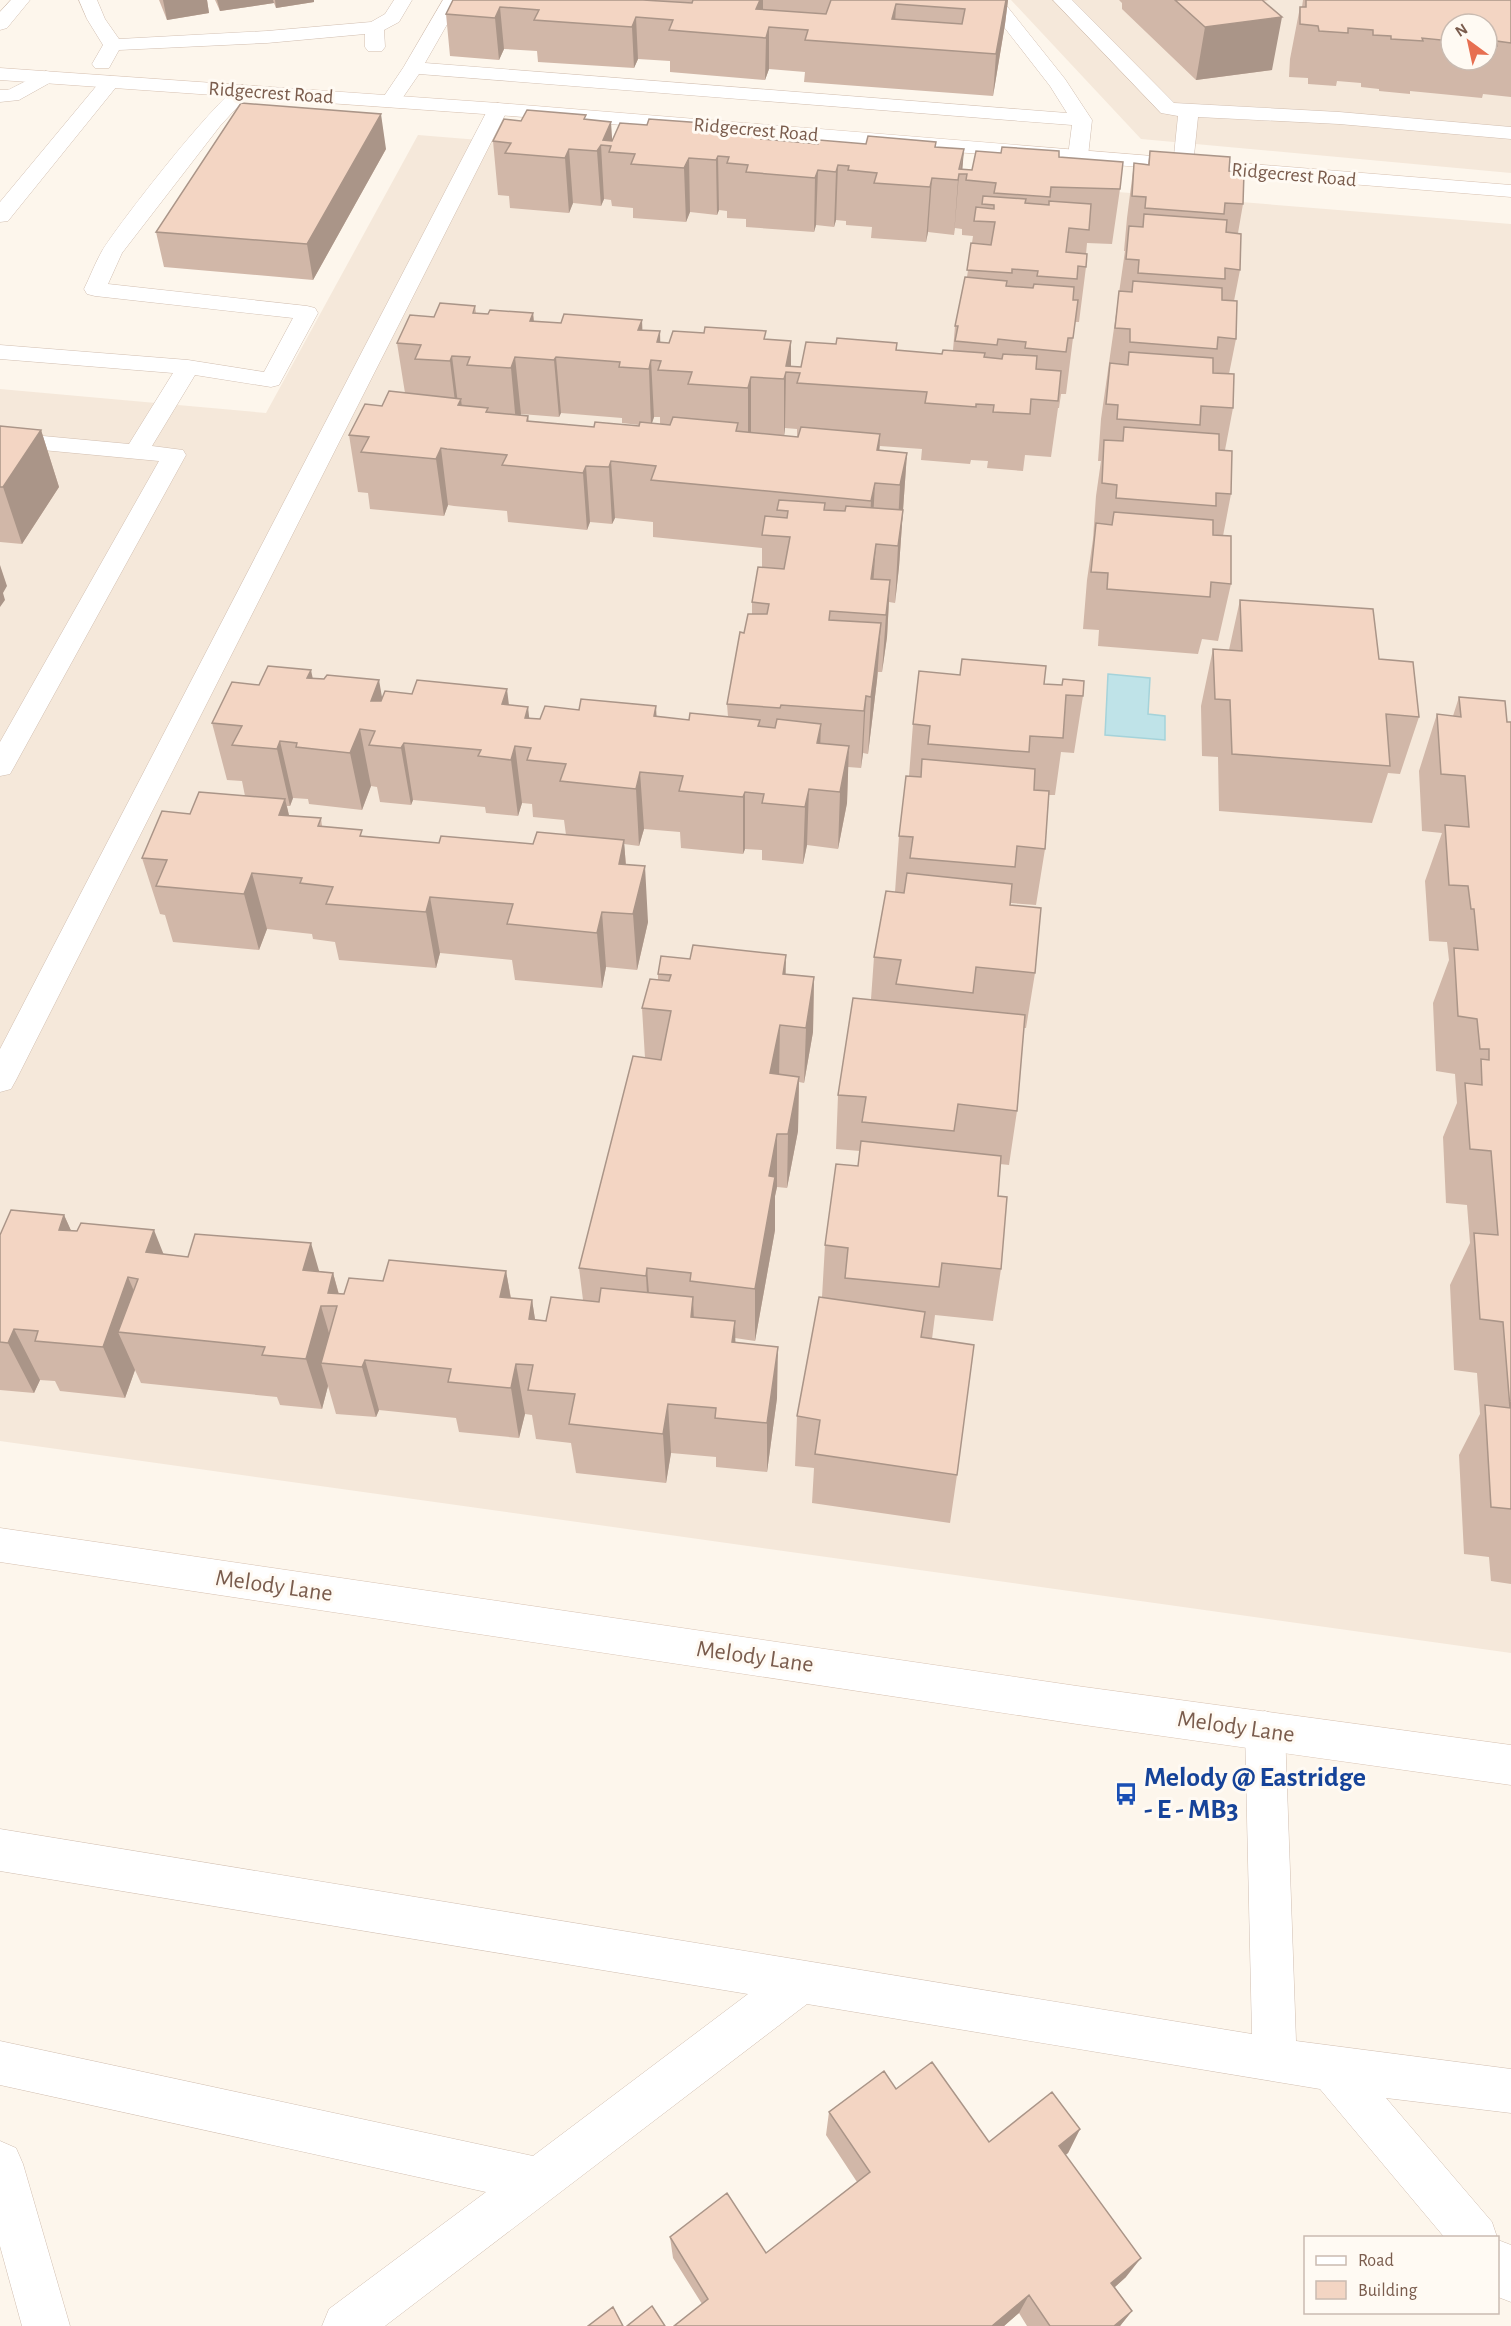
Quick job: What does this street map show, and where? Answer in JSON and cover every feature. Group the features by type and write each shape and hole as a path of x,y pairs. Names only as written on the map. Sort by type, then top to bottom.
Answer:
{"street":[{"path":"0,24 21,0"},
{"path":"0,216 102,82 113,45 96,19 88,0"},
{"path":"113,45 267,37 375,27 392,18 404,0"},
{"path":"390,102 413,68 452,0"},
{"path":"1062,0 1168,109 1340,118 1511,133"},
{"path":"992,8 1058,83 1082,120 1078,156"},
{"path":"375,27 375,47"},
{"path":"413,68 1082,120"},
{"name":"Ridgecrest Road","path":"0,74 498,109 1511,191"},
{"path":"0,96 12,96 46,77"},
{"path":"0,352 188,367 271,380 307,313 95,289 112,252 213,122 242,91"},
{"path":"0,1080 498,109"},
{"path":"1183,165 1189,111"},
{"path":"136,452 188,367"},
{"path":"0,439 174,455 0,766"},
{"name":"Melody Lane","path":"0,1545 1077,1705 1511,1765"},
{"path":"1265,1730 1275,2059"},
{"path":"0,1850 1332,2069 1511,2091"},
{"path":"346,2326 801,1980"},
{"path":"0,2063 537,2180"},
{"path":"1332,2069 1474,2236"},
{"path":"0,2164 46,2326"},
{"path":"1499,2265 1511,2279"}],"shaded area":[{"path":"1011,0 1511,0 1511,173 1141,139"},
{"path":"418,135 1511,224 1511,1653 0,1441 0,389 266,413"}],"water":[{"path":"1108,674 1150,678 1148,714 1165,716 1165,740 1105,735"}],"building":[{"path":"453,0 643,0 692,3 693,0 760,0 756,9 826,14 831,0 1006,0 996,54 805,40 808,30 769,27 766,38 669,30 673,20 636,17 632,27 534,20 539,10 500,7 495,18 446,14","holes":["896,4 965,9 962,24 892,19"]},
{"path":"1175,0 1262,0 1282,17 1205,27"},
{"path":"1306,0 1511,0 1511,43 1499,41 1499,12 1439,12 1439,40 1422,38 1423,41 1391,39 1391,36 1373,35 1373,30 1348,28 1348,33 1319,31 1318,26 1300,24 1300,7 1306,7"},
{"path":"241,103 381,114 307,244 156,232"},
{"path":"527,110 586,115 584,119 611,122 603,140 612,141 620,123 647,125 649,119 703,123 701,130 762,135 761,139 818,144 819,140 866,144 868,136 936,142 935,147 964,149 959,169 972,170 976,151 1001,153 1002,147 1059,151 1059,157 1123,162 1120,189 1051,187 1050,197 994,193 996,183 966,180 967,174 959,174 958,180 932,178 930,187 874,183 877,173 848,170 849,166 838,165 836,172 818,170 815,178 746,172 748,165 727,163 729,157 718,156 716,160 689,158 684,168 631,164 635,154 609,152 611,146 601,145 597,151 569,149 565,158 505,153 511,143 493,141 504,119 521,121"},
{"path":"1150,151 1230,157 1229,171 1244,172 1243,204 1225,203 1224,214 1145,208 1146,197 1132,196 1134,163 1149,165"},
{"path":"983,196 1026,199 1025,203 1049,205 1049,201 1091,204 1089,230 1069,228 1066,252 1087,254 1086,267 1078,266 1077,279 1037,276 1038,271 1012,269 1012,273 967,270 971,243 991,245 995,222 974,221 976,207 994,209 994,205 982,204"},
{"path":"1144,214 1227,220 1226,232 1241,234 1240,270 1225,268 1225,279 1138,273 1139,260 1126,259 1129,226 1143,227"},
{"path":"965,277 1007,281 1006,286 1033,288 1034,284 1074,287 1073,300 1078,300 1073,338 1068,338 1066,352 1025,348 1026,342 998,339 997,345 955,341 958,326 955,326"},
{"path":"1133,281 1222,288 1222,300 1237,301 1236,339 1218,337 1217,349 1130,342 1130,329 1115,328 1119,291 1132,292"},
{"path":"440,303 475,306 473,313 488,314 490,310 533,313 530,321 561,323 564,314 642,320 638,330 660,331 657,342 669,343 673,331 704,333 705,327 766,331 764,339 791,341 786,366 801,367 806,342 836,344 837,338 897,343 896,350 942,354 943,350 985,353 984,357 1002,359 1003,354 1037,356 1036,369 1061,371 1058,401 1031,399 1030,414 993,412 994,405 976,404 976,407 925,403 927,392 797,383 800,373 786,372 784,379 751,377 748,388 688,384 692,372 658,370 661,361 651,360 649,369 619,367 620,362 556,357 554,360 515,357 511,368 467,365 470,357 452,356 450,361 415,359 421,345 397,343 410,315 434,317"},
{"path":"1129,352 1213,358 1213,373 1234,374 1233,408 1201,406 1200,425 1117,419 1118,405 1106,404 1110,363 1128,365"},
{"path":"389,391 461,399 458,405 488,408 486,412 528,416 527,421 594,427 595,422 639,426 640,422 670,425 673,417 738,423 736,431 798,437 801,427 880,434 877,450 907,453 900,485 875,483 871,501 651,480 656,466 611,461 609,467 586,466 583,473 502,465 507,455 441,448 436,459 361,452 369,437 349,435 365,404 382,406"},
{"path":"0,426 41,430 3,487 0,487"},
{"path":"1124,427 1219,434 1219,450 1232,451 1231,494 1216,493 1216,506 1116,498 1117,485 1102,483 1104,440 1123,441"},
{"path":"779,500 825,503 824,510 845,511 846,506 903,510 898,546 876,544 871,579 890,580 886,615 830,611 829,620 881,623 871,697 866,696 864,711 727,704 740,632 744,633 748,614 767,614 769,604 752,602 758,567 784,569 790,537 762,535 765,516 787,518 788,511 777,510"},
{"path":"1114,512 1213,520 1213,535 1231,536 1231,584 1211,582 1210,597 1107,589 1108,573 1091,572 1096,523 1112,525"},
{"path":"1240,600 1373,609 1379,659 1413,662 1419,717 1386,714 1390,766 1232,754 1230,700 1215,699 1213,649 1242,651"},
{"path":"962,659 1046,666 1044,684 1062,685 1063,679 1084,681 1083,696 1066,695 1063,738 1030,736 1029,752 928,744 930,726 913,724 919,671 960,675"},
{"path":"268,666 311,670 307,678 324,679 327,675 379,680 371,701 381,701 385,691 412,694 417,680 507,689 502,704 528,707 525,718 540,719 545,706 579,710 581,699 656,706 654,716 689,720 690,713 760,720 758,726 775,728 777,719 821,724 817,743 849,746 840,792 809,789 805,807 762,803 764,794 745,792 743,797 679,791 683,776 640,772 636,789 560,781 566,764 527,760 531,748 515,746 511,760 478,756 481,750 404,743 401,748 369,745 375,731 360,729 350,753 296,747 297,743 280,741 277,749 232,745 242,726 212,723 232,682 259,685"},
{"path":"1459,697 1505,701 1507,722 1511,722 1511,1509 1491,1507 1485,1405 1510,1408 1503,1322 1480,1319 1474,1233 1498,1235 1491,1151 1470,1149 1465,1083 1482,1085 1481,1059 1489,1060 1489,1049 1480,1049 1477,1019 1458,1016 1454,948 1478,950 1474,909 1471,909 1468,886 1449,885 1445,825 1469,827 1465,776 1441,774 1437,714 1461,717"},
{"path":"922,759 1035,769 1034,790 1049,791 1045,849 1017,846 1015,867 910,858 913,837 899,836 906,776 921,777"},
{"path":"199,792 285,799 279,815 321,818 318,826 362,830 360,836 439,843 441,836 533,844 537,832 624,840 619,864 645,866 633,914 602,912 597,933 507,924 513,904 430,897 426,912 326,904 333,887 300,883 302,878 252,873 244,894 156,886 167,860 142,858 162,811 190,814"},
{"path":"907,873 1012,884 1010,905 1041,908 1035,973 976,967 973,993 896,984 901,960 874,957 886,891 904,893"},
{"path":"693,945 786,955 783,974 814,977 806,1028 780,1025 770,1073 799,1077 788,1134 777,1134 769,1176 775,1177 755,1289 690,1281 691,1273 647,1268 646,1276 579,1268 633,1056 661,1060 671,1011 642,1008 650,979 669,981 671,975 658,974 661,956 690,959"},
{"path":"853,998 1025,1015 1017,1111 958,1104 954,1131 862,1122 866,1097 838,1095"},
{"path":"861,1141 1001,1156 998,1196 1007,1197 1001,1269 942,1263 939,1287 845,1278 848,1248 825,1245 836,1164 858,1166"},
{"path":"11,1210 64,1215 59,1230 77,1231 81,1223 154,1230 146,1252 188,1257 195,1234 311,1243 303,1270 333,1273 328,1293 344,1294 349,1278 383,1281 389,1260 506,1271 500,1297 532,1300 529,1319 546,1321 551,1297 599,1302 601,1288 693,1297 691,1317 735,1321 732,1342 778,1347 767,1423 715,1418 716,1408 668,1404 663,1434 569,1424 575,1394 528,1390 533,1365 516,1364 511,1388 448,1382 451,1369 365,1360 362,1367 321,1363 337,1306 321,1306 306,1359 262,1355 265,1347 118,1332 138,1279 128,1277 103,1347 35,1341 38,1331 14,1329 8,1343 0,1342 0,1235"},
{"path":"819,1297 925,1312 921,1337 974,1345 957,1475 815,1454 820,1420 797,1416"},
{"path":"932,2062 989,2142 1052,2092 1080,2129 1059,2146 1141,2258 1111,2283 1132,2311 1114,2326 1050,2326 1029,2295 992,2326 674,2326 708,2299 670,2237 727,2193 766,2253 870,2172 829,2112 884,2071 896,2089"},
{"path":"652,2306 665,2326 627,2326"},
{"path":"613,2307 623,2326 588,2326"}],"place":[{"name":"Melody @ Eastridge - E - MB3","path":"1126,1794"}]}
